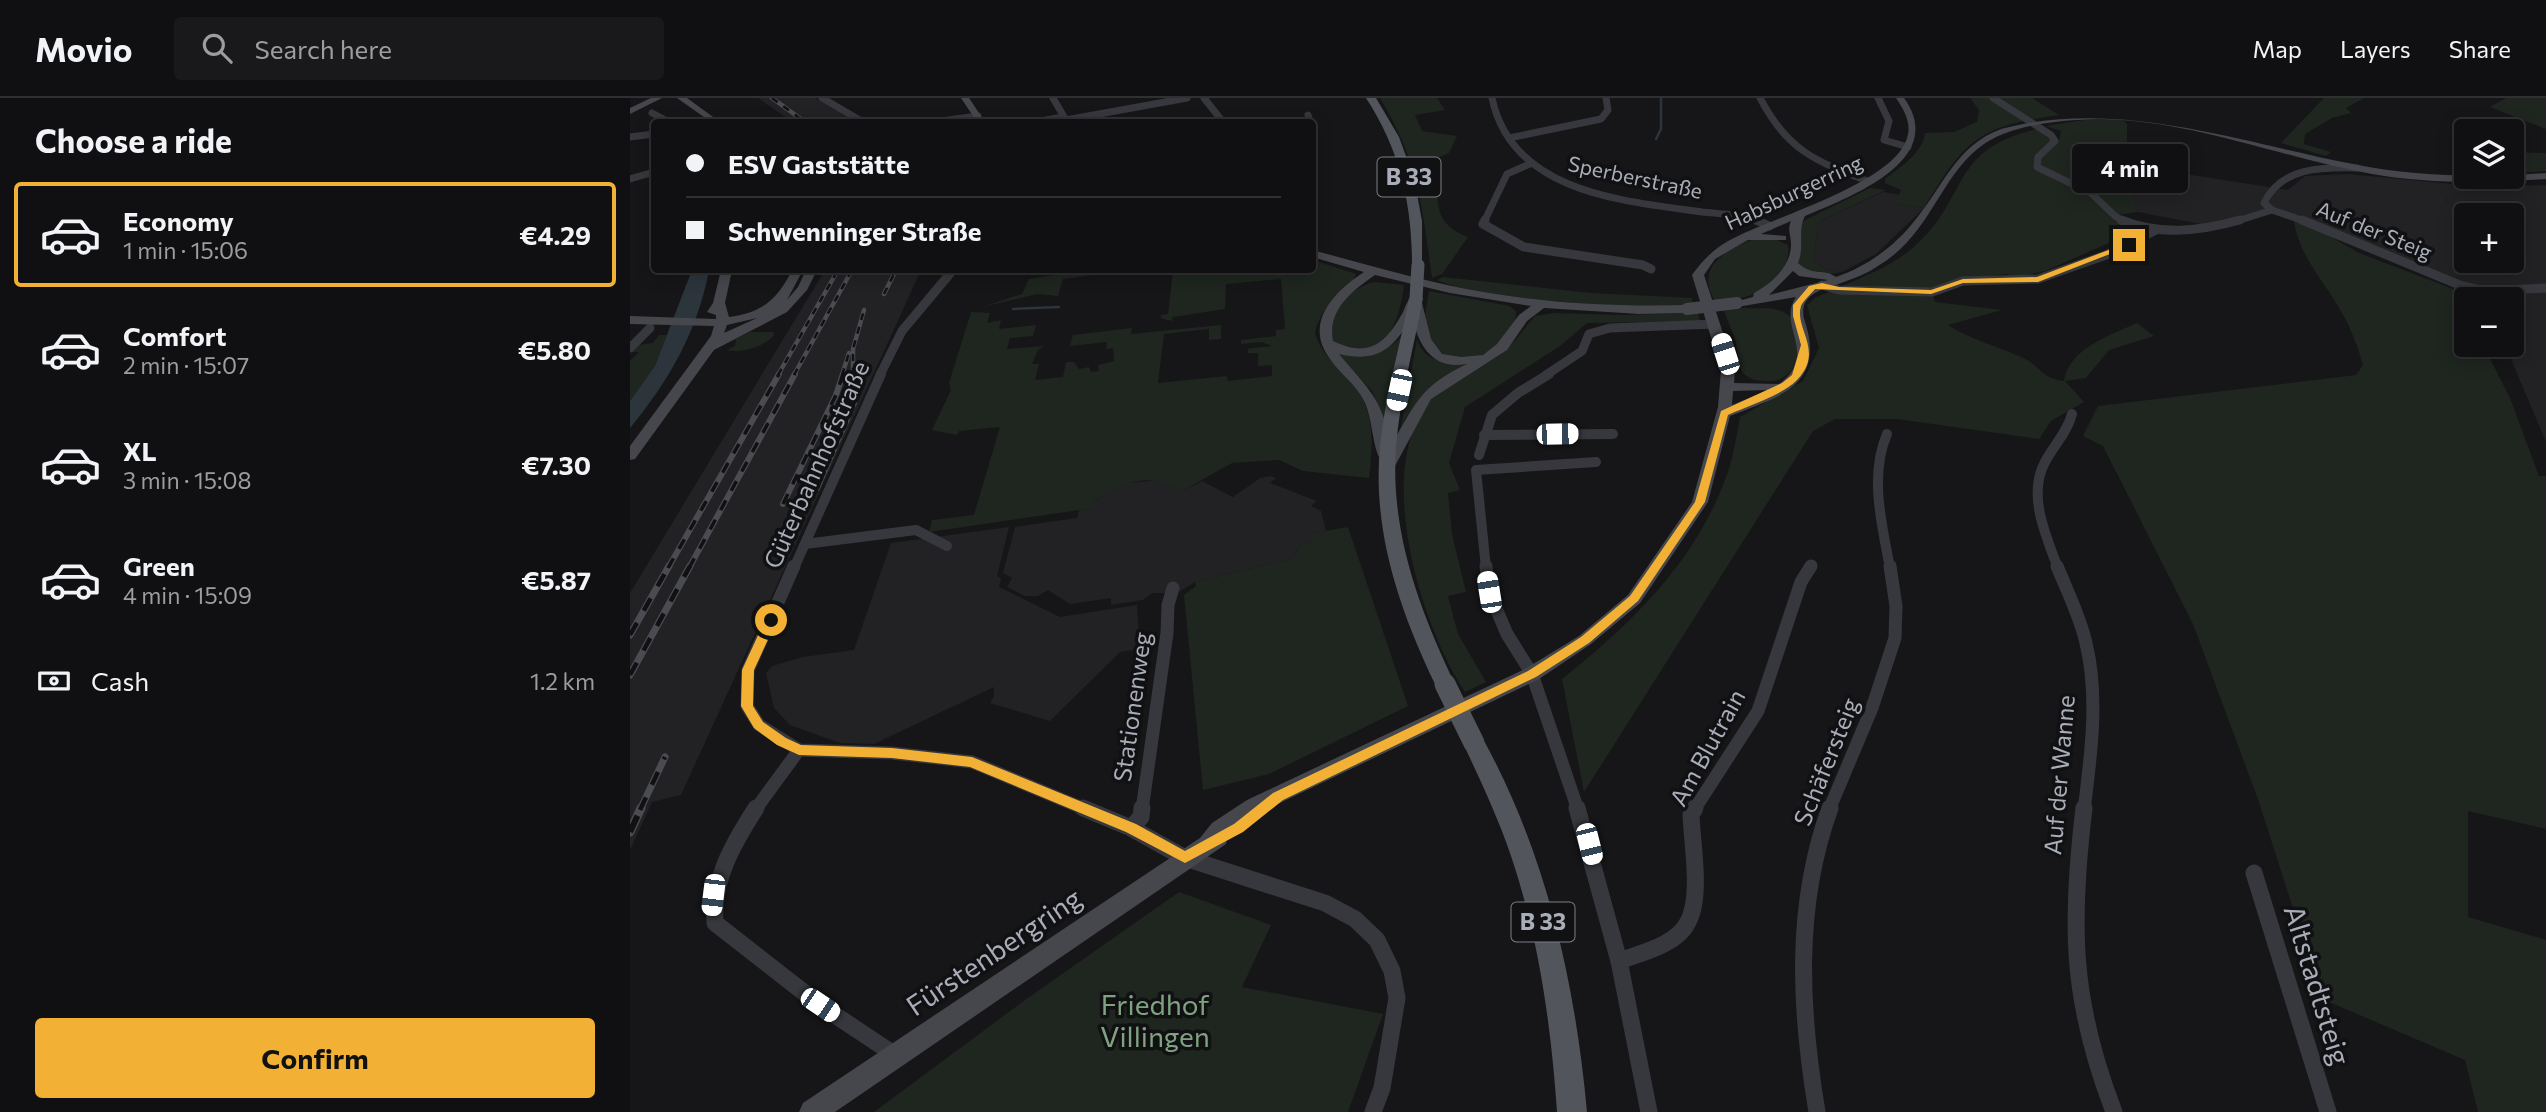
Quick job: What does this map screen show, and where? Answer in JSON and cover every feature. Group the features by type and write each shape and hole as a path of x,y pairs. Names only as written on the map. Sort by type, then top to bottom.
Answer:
{"main road":[{"path":"630,111 658,98"},
{"path":"681,98 712,119"},
{"path":"965,98 980,119"},
{"name":"B 33","path":"1371,98 1390,128 1407,172 1418,224 1416,298 1388,475 1391,538 1401,583 1419,631 1474,743 1522,854 1546,933 1563,1025 1572,1112"},
{"path":"1900,98 1913,122 1908,148"},
{"path":"1316,254 1378,272 1541,304 1628,310 1687,309 1740,303 1817,286 1879,260 1902,242 1927,211 1951,169 1964,153 1989,136 2031,123 2085,116 2143,117 2219,131 2358,168 2446,178 2546,176"},
{"name":"Habsburgerring","path":"1715,324 1700,291 1698,275 1711,257 1740,239 1867,181 1889,168 1908,148"},
{"path":"1740,303 1773,287 1792,263 1794,226 1801,213"},
{"path":"1765,227 1795,242"},
{"path":"1765,227 1782,239"},
{"path":"1740,239 1782,239 1795,242"},
{"path":"1792,263 1803,274 1816,278 1854,272"},
{"path":"1378,272 1339,298 1324,320 1331,354 1368,396 1378,419 1388,475"},
{"path":"705,353 703,326 719,303 725,273"},
{"path":"722,325 775,305 786,292 796,273"},
{"path":"705,353 740,329 772,315 800,296 810,273"},
{"path":"1727,390 1767,389 1786,385 1796,376 1806,345 1797,316 1797,305 1817,286"},
{"path":"1327,343 1349,352 1383,347 1399,332 1416,298"},
{"path":"1416,298 1423,341 1432,354 1459,362 1495,352"},
{"path":"1523,318 1521,310 1527,302"},
{"path":"630,457 722,325 724,312 719,303"},
{"path":"1740,303 1779,308 1797,316"},
{"path":"1388,475 1414,413 1425,397 1455,375 1495,352 1511,338 1523,318 1541,304"},
{"path":"630,327 722,325 772,315"},
{"path":"630,320 658,326"},
{"name":"Fürstenbergring","path":"812,1112 1209,842 1238,828 1278,797 1532,674 1585,640 1634,599 1700,502 1724,413 1727,390 1728,370 1715,324"},
{"path":"1728,370 1767,389"},
{"path":"1724,413 1767,389"}],"street":[{"path":"824,99 835,98"},
{"path":"1053,98 1064,119"},
{"path":"1064,119 1133,99 1147,98"},
{"path":"1064,119 1187,98"},
{"path":"1204,98 1221,119"},
{"name":"Sperberstraße","path":"1492,98 1500,126 1509,138 1532,163 1554,179 1587,189 1729,216 1765,227"},
{"path":"1509,138 1601,119 1608,110 1605,98"},
{"path":"1760,98 1787,143 1831,167 1867,181"},
{"path":"1878,98 1889,121 1884,140 1908,148"},
{"path":"1993,98 2051,135 2055,141 2038,157 2038,167 2090,192 2123,221 2156,230 2211,226 2272,210"},
{"path":"824,99 858,119"},
{"path":"652,113 663,119"},
{"path":"630,137 651,134"},
{"name":"Auf der Steig","path":"2315,158 2323,164 2320,169"},
{"path":"1532,163 1507,174 1483,224 1524,247 1643,265 1651,270"},
{"name":"Auf der Steig","path":"2358,168 2320,169 2285,178 2276,185 2264,203 2272,210 2330,229 2371,251 2462,286 2485,291 2546,288"},
{"path":"630,179 651,173"},
{"path":"1817,286 1839,290 1931,292 1963,281 2038,279 2106,255 2156,230"},
{"name":"Güterbahnhofstraße","path":"799,750 759,725 747,706 748,670 902,331 950,273"},
{"path":"1479,455 1492,415 1504,402 1574,359 1582,351 1589,334 1610,328 1715,324"},
{"path":"630,348 658,326"},
{"name":"Auf der Wanne","path":"2072,414 2070,426 2044,459 2038,484 2040,508 2048,536 2090,658 2095,716 2076,880 2077,980 2101,1080 2114,1112"},
{"name":"Schäfersteig","path":"1816,1112 1800,985 1806,898 1816,850 1832,803 1878,699 1897,627 1878,477 1880,444 1887,433"},
{"path":"1484,435 1613,434"},
{"path":"1596,462 1476,470 1489,592 1507,634 1532,674 1589,844 1619,961 1648,1112"},
{"path":"805,544 916,530 947,546"},
{"name":"Am Blutrain","path":"1619,961 1662,946 1688,924 1695,899 1691,815 1758,711 1801,582 1812,565"},
{"name":"Stationenweg","path":"1131,828 1140,817 1173,588"},
{"path":"895,1055 820,1005 715,923 713,895 732,850 769,791 799,750 892,753 972,762 1131,828 1185,858 1325,903 1355,919 1377,940 1392,971 1397,998 1382,1088 1373,1112"},
{"name":"Altstadtsteig","path":"2255,873 2329,1112"}],"shaded area":[{"path":"758,98 815,98 851,119 788,119"},
{"path":"2127,165 2288,190 2305,176 2347,174 2454,184 2454,189 2524,189 2524,186 2546,185 2546,442 2510,357 2524,357 2524,287 2467,287 2272,210 2211,226 2138,212"},
{"path":"1883,192 1901,195 1895,203 1924,208 1876,254 1842,272 1824,269 1814,259 1818,222"},
{"path":"691,273 708,273 698,313 680,354 657,392 630,428 630,401 655,366"},
{"path":"823,273 920,273 681,795 652,802 630,850 630,593"},
{"path":"1260,478 1276,478 1270,483 1317,501 1311,506 1321,511 1326,531 1310,534 1311,542 1302,544 1293,558 1195,582 1177,593 1152,593 1143,600 1111,605 1111,598 1070,604 1048,590 1038,596 1025,596 1007,587 1012,578 1003,573 1015,527 1077,518 1079,510 1093,508 1093,502 1124,483 1162,480 1182,491 1202,481 1233,497"},
{"path":"1009,527 997,576 1001,578 999,587 1060,617 1137,605 1140,649 1120,652 1050,721 990,703 994,696 994,687 874,744 840,743 790,725 774,708 766,673 772,666 803,657 854,650 891,543"}],"green space":[{"path":"1380,98 1437,98 1445,110 1415,115 1422,131 1457,136 1449,153 1437,158 1438,205 1446,223 1468,237 1442,274 1432,278 1421,206 1411,164"},
{"path":"1970,98 2032,98 2059,115 2009,125 1976,140 1951,166 1924,208 1895,203 1901,190 1885,183 1885,179 1915,153 1925,133 1954,132 1977,122 1979,110"},
{"path":"2324,98 2364,98 2346,108 2351,113 2332,118 2305,134 2304,144 2331,152 2326,156 2281,143"},
{"path":"2506,98 2546,98 2546,129 2524,119 2490,107"},
{"path":"2084,120 2123,120 2127,124 2127,165 2138,212 2109,216 2136,231 2045,271 2017,277 2007,274 1957,279 1927,289 1842,286 1891,263 1917,244 1934,226 1974,162 1989,149 2009,138 2037,129 2052,140 2059,141 2061,131 2046,126"},
{"path":"2524,152 2546,153 2546,171 2524,173"},
{"path":"1870,188 1886,190 1818,222 1814,259 1824,269 1842,272 1819,276 1798,266 1799,226 1805,220"},
{"path":"2294,221 2312,226 2359,253 2454,289 2454,357 2489,357 2510,398 2539,476 2546,476 2546,829 2468,811 2468,917 2546,940 2546,1112 2478,1112 2465,1060 2322,999 2259,802 2193,624 2103,446 2083,436 2098,406 2356,375 2363,365 2354,338 2336,302 2307,258"},
{"path":"1754,239 1775,239 1788,245 1783,271 1775,281 1754,294 1715,302 1708,279 1711,269 1723,255"},
{"path":"1316,261 1356,274 1349,286 1324,312 1315,333 1325,353 1350,381 1364,403 1372,439 1369,478 1303,471 1279,460 1232,463 1182,491 1158,481 1136,481 1093,502 1093,508 929,532 932,520 974,515 1000,427 959,431 957,435 932,430 951,390 949,383 971,312 990,313 987,323 1001,320 999,329 1036,325 1033,336 1010,338 1007,349 1044,346 1038,350 1032,364 1039,364 1035,380 1063,377 1066,362 1074,362 1079,369 1089,367 1091,372 1099,371 1098,365 1114,361 1113,348 1106,349 1107,342 1070,346 1073,335 1132,328 1131,334 1221,325 1221,339 1209,340 1209,329 1164,334 1158,383 1227,376 1228,381 1272,376 1272,365 1258,366 1258,353 1248,353 1248,349 1244,349 1272,346 1262,342 1241,344 1241,340 1276,336 1276,330 1285,329 1281,279 1226,284 1225,309 1173,317 1172,321 1161,318 1161,315 1168,314 1173,273 1316,273"},
{"path":"1068,273 1108,273 1063,279 1058,296 1037,294 982,307 1022,294 1029,279"},
{"path":"1443,277 1591,293 1692,298 1693,304 1641,307 1523,298 1456,287 1437,280"},
{"path":"1375,282 1404,285 1393,328 1376,346 1364,350 1350,349 1333,342 1333,322 1341,304 1356,290"},
{"path":"1429,291 1510,306 1516,312 1513,325 1505,338 1488,352 1474,357 1448,358 1430,345 1425,316"},
{"path":"1832,291 1932,292 1935,302 2002,310 1948,325 2029,361 2056,380 2064,381 2074,360 2082,351 2137,323 2154,336 2109,350 2086,378 2065,381 2084,402 2051,421 2039,439 1897,419 1835,419 1813,431 1584,792 1562,679 1612,637 1678,565 1696,539 1725,480 1740,417 1803,381 1819,348 1807,305 1816,297"},
{"path":"1744,308 1783,311 1794,322 1800,344 1798,355 1788,374 1778,380 1754,380 1741,370 1735,339 1724,311"},
{"path":"1554,313 1698,313 1700,321 1587,323 1560,346 1465,407 1449,463 1460,490 1448,493 1452,534 1466,592 1448,596 1458,634 1486,682 1465,692 1433,629 1410,549 1404,508 1405,468 1412,433 1428,403 1443,388 1499,355 1514,342 1535,316"},
{"path":"750,332 773,332 774,335 765,343 752,348 727,350 735,346 736,339"},
{"path":"1403,334 1385,423 1372,391 1337,353 1382,350"},
{"path":"659,335 667,335 655,366 630,401 630,361 639,352 631,352 637,345 653,343"},
{"path":"1417,339 1431,358 1445,362 1470,363 1430,390 1414,406 1401,427"},
{"path":"1348,527 1408,706 1269,774 1203,790 1184,595 1196,586 1195,582 1293,558 1302,544 1311,542 1309,534"},
{"name":"Friedhof Villingen","path":"1179,892 1271,925 1242,987 1383,1014 1348,1112 874,1112 1025,1000"}],"waterway":[{"path":"1656,139 1661,129 1661,98"},
{"path":"1013,309 1059,307"}],"railway":[{"path":"772,98 801,119"},
{"path":"778,375 836,273"},
{"path":"794,375 850,273"},
{"path":"884,294 894,273"},
{"path":"853,374 853,349 864,310"},
{"path":"842,375 849,353"},
{"path":"668,568 779,374"},
{"path":"689,568 795,374"},
{"path":"783,504 836,395 843,374"},
{"path":"817,488 854,403 853,374"},
{"path":"630,635 669,566"},
{"path":"630,675 690,566"},
{"path":"640,810 665,757"},
{"path":"630,832 641,808"}],"route":[{"path":"771,620 748,670 747,706 759,725 782,742 799,750 833,754 892,753 972,762 1131,828 1185,858 1209,842 1229,834 1262,812 1278,797 1532,674 1585,640 1634,599 1700,502 1724,413 1786,385 1796,376 1806,345 1797,316 1797,305 1812,288 1822,285 1839,290 1931,292 1963,281 1998,278 2026,281 2129,245"}]}
